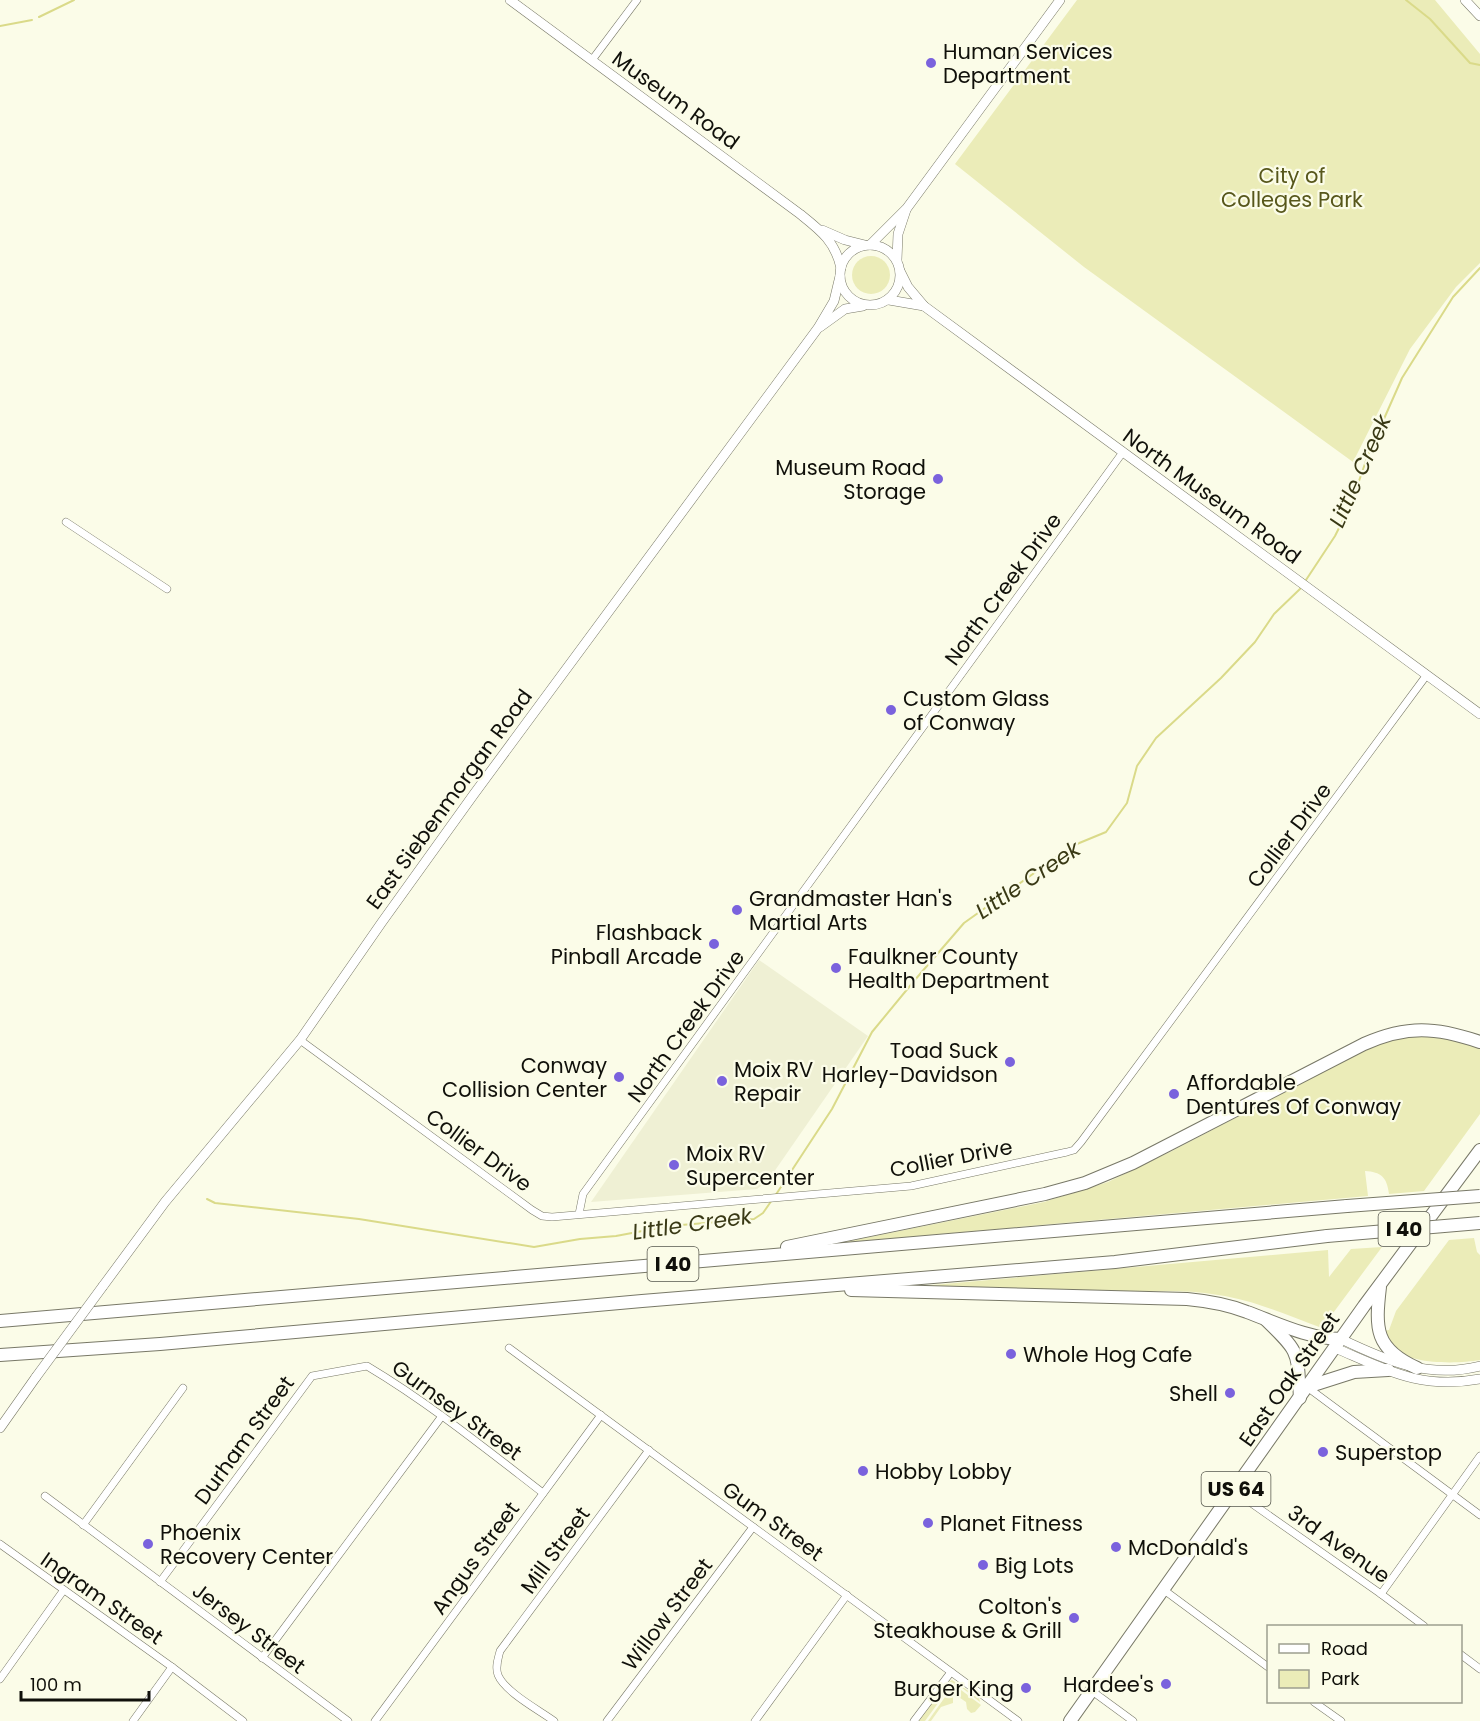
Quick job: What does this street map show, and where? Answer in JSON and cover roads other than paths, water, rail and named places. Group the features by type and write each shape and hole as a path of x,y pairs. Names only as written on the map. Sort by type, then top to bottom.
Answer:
{"highway":[{"path":"731,1259 1076,1186 1141,1159 1364,1044 1389,1034 1431,1029 1480,1042"},
{"name":"East Oak Street","path":"1092,1691 1307,1387 1480,1150"},
{"name":"I 40","path":"0,1322 1480,1196"},
{"name":"I 40","path":"0,1355 160,1344 1115,1262 1327,1236 1480,1222"},
{"path":"1381,1284 1377,1313 1378,1331 1382,1342 1389,1352 1418,1368"},
{"path":"784,1289 1169,1297 1216,1303 1338,1344"},
{"path":"1263,1318 1288,1341 1295,1352 1300,1372 1300,1398"},
{"path":"1307,1387 1354,1372 1388,1370"},
{"name":"US 64","path":"1070,1721 1092,1691"}],"street":[{"name":"Museum Road","path":"510,0 820,230 834,246 840,272"},
{"path":"592,60 637,0"},
{"path":"907,208 898,234 897,260 900,271 898,287 889,300 879,304 869,306 852,300 845,293 840,272 850,252 868,245 907,208 1060,0"},
{"path":"1465,0 1480,16"},
{"name":"Museum Road","path":"820,230 845,240 868,245"},
{"path":"868,245 884,248 897,260"},
{"name":"North Museum Road","path":"900,271 908,287 924,306 1480,714"},
{"name":"East Siebenmorgan Road","path":"0,1428 165,1202 300,1040 381,922 481,784 818,328 834,301 840,272"},
{"name":"North Museum Road","path":"889,300 924,306"},
{"name":"East Siebenmorgan Road","path":"818,328 845,309 869,306"},
{"name":"North Creek Drive","path":"579,1214 584,1194 1123,452"},
{"path":"66,522 167,589"},
{"name":"Collier Drive","path":"300,1040 542,1216 552,1217 911,1186 1074,1150 1426,676"},
{"path":"1338,1344 1395,1363 1418,1368 1444,1371 1480,1366"},
{"path":"1338,1344 1388,1370 1423,1382 1461,1383 1480,1379"},
{"name":"Gum Street","path":"509,1348 1018,1721"},
{"name":"Gurnsey Street","path":"312,1376 367,1366 442,1416 543,1493"},
{"name":"Durham Street","path":"160,1582 312,1376"},
{"path":"1307,1387 1480,1515"},
{"path":"83,1525 183,1388"},
{"name":"Angus Street","path":"375,1721 601,1415"},
{"path":"262,1658 442,1416"},
{"name":"Mill Street","path":"554,1721 504,1685 497,1673 497,1662 501,1652 649,1450"},
{"path":"1381,1594 1480,1456"},
{"name":"3rd Avenue","path":"1234,1491 1423,1625"},
{"name":"Jersey Street","path":"45,1496 348,1721"},
{"name":"Willow Street","path":"607,1721 753,1527"},
{"name":"Ingram Street","path":"0,1544 172,1667 243,1721"},
{"path":"1164,1590 1267,1666"},
{"path":"0,1678 63,1591"},
{"path":"755,1721 847,1595"},
{"path":"1462,1655 1480,1669"},
{"path":"133,1721 172,1667"},
{"path":"915,1721 951,1672"},
{"path":"1092,1691 1133,1721"},
{"path":"1317,1703 1341,1721"}],"waterway":[{"path":"39,17 74,0"},
{"path":"1406,0 1430,19 1470,63 1480,65"},
{"path":"0,26 32,20"},
{"name":"Little Creek","path":"1304,583 1335,536 1351,504 1368,455 1402,378 1453,297 1480,268"},
{"name":"Little Creek","path":"775,1196 832,1109 872,1032 964,923 1072,846 1106,832 1127,803 1137,766 1156,738 1221,678 1255,642 1274,614 1301,588"},
{"name":"Little Creek","path":"207,1199 215,1203 359,1219 534,1247 669,1226 754,1219 763,1213 772,1200"}],"place":[{"name":"Human Services Department","path":"931,63"},
{"name":"Museum Road Storage","path":"938,479"},
{"name":"Custom Glass of Conway","path":"891,710"},
{"name":"Grandmaster Han's Martial Arts","path":"737,910"},
{"name":"Flashback Pinball Arcade","path":"714,944"},
{"name":"Faulkner County Health Department","path":"836,968"},
{"name":"Toad Suck Harley-Davidson","path":"1010,1062"},
{"name":"Conway Collision Center","path":"619,1077"},
{"name":"Moix RV Repair","path":"722,1081"},
{"name":"Affordable Dentures Of Conway","path":"1174,1094"},
{"name":"Moix RV Supercenter","path":"674,1165"},
{"name":"Whole Hog Cafe","path":"1011,1354"},
{"name":"Shell","path":"1230,1393"},
{"name":"Superstop","path":"1323,1452"},
{"name":"Hobby Lobby","path":"863,1471"},
{"name":"Planet Fitness","path":"928,1523"},
{"name":"Phoenix Recovery Center","path":"148,1544"},
{"name":"McDonald's","path":"1116,1547"},
{"name":"Big Lots","path":"983,1565"},
{"name":"Colton's Steakhouse & Grill","path":"1074,1618"},
{"name":"Hardee's","path":"1166,1684"},
{"name":"Burger King","path":"1026,1688"}],"park label":[{"name":"City of Colleges Park","path":"1292,187"}]}
